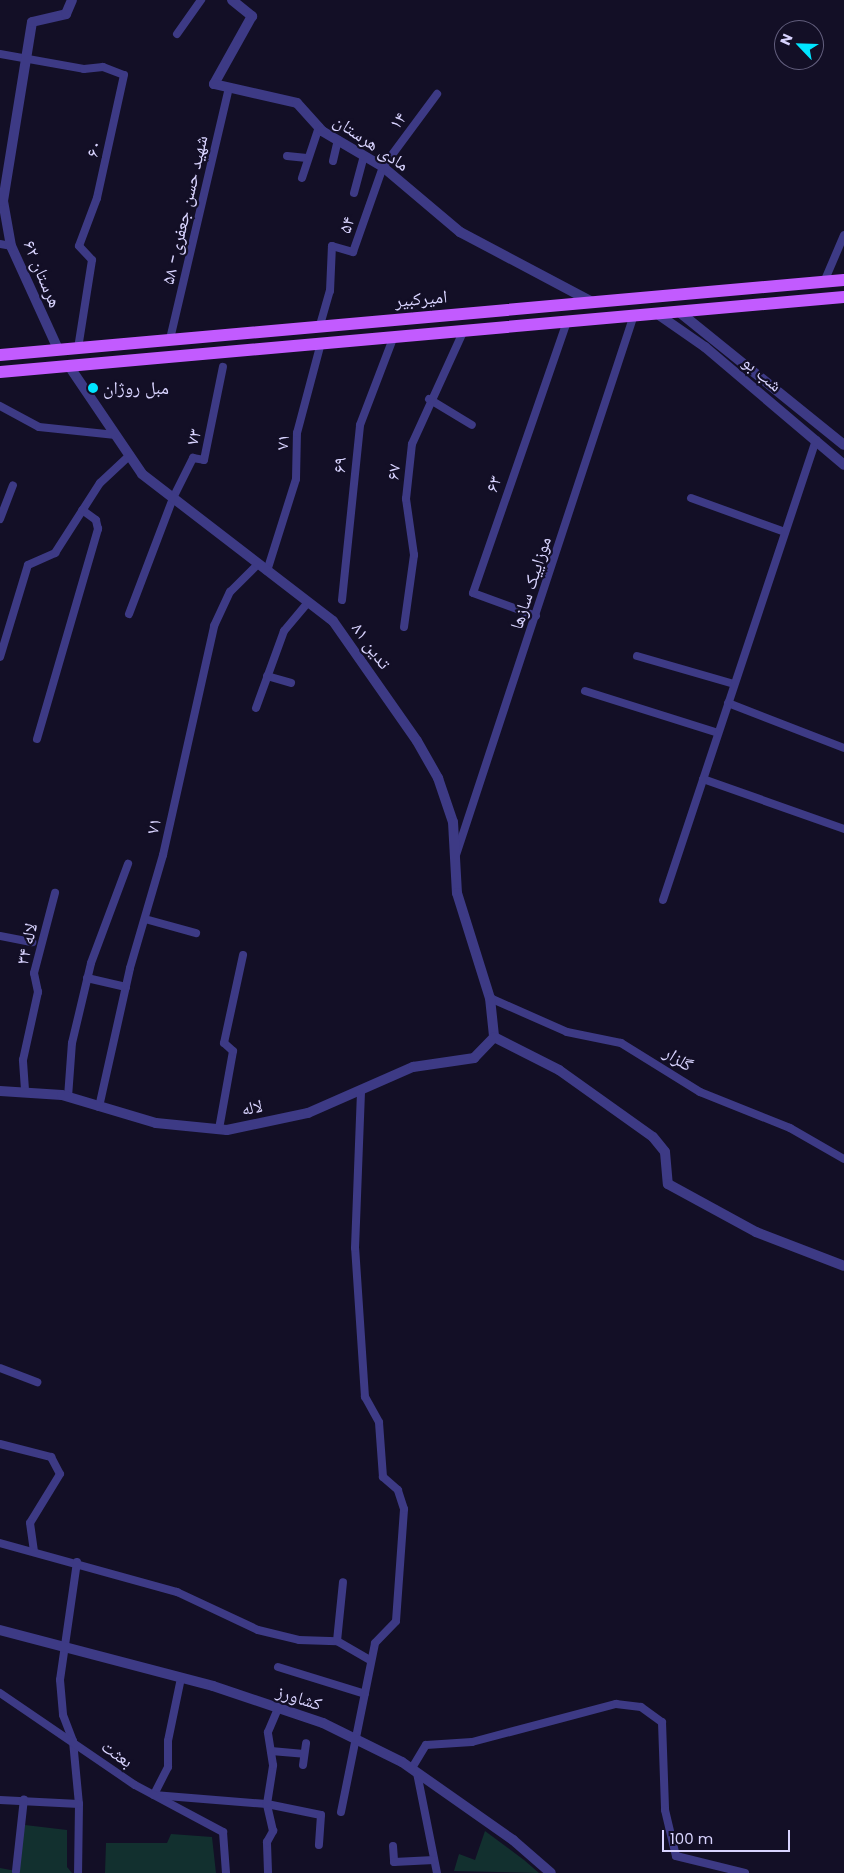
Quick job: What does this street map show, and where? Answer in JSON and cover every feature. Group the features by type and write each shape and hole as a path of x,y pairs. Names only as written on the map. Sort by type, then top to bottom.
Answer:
{"main road":[{"name":"امیرکبیر","path":"0,355 320,325 844,280"},
{"name":"امیرکبیر","path":"0,372 844,297"},
{"path":"500,310 502,327"}],"street":[{"name":"هرستان ۶۲","path":"58,350 11,246 3,202 32,22 66,14 72,0"},
{"path":"177,34 201,0"},
{"path":"229,88 214,84 252,16 232,0"},
{"name":"۶۰","path":"0,54 28,56 124,74 97,198 79,246 92,260 78,348"},
{"name":"مادی هرستان","path":"229,88 297,103 318,127 383,167 460,232 592,302"},
{"name":"شهید حسن جعفری- ۵۸","path":"170,339 229,88"},
{"name":"۱۴","path":"383,167 437,94"},
{"path":"302,178 318,127"},
{"path":"333,161 338,140"},
{"path":"354,193 364,155"},
{"path":"287,156 307,158"},
{"name":"۵۴","path":"320,325 330,291 332,246 354,252 383,167"},
{"path":"824,282 844,235"},
{"path":"0,244 11,246"},
{"name":"شب بو","path":"678,311 844,445"},
{"name":"شب بو","path":"656,313 705,347 844,465"},
{"name":"موزاییک سازها","path":"454,859 536,616 634,315"},
{"name":"۶۳","path":"536,616 473,593 567,321"},
{"name":"۶۷","path":"404,627 414,555 406,499 412,444 429,400 464,330"},
{"name":"۶۹","path":"342,600 358,435 394,336"},
{"name":"۷۱","path":"98,1107 126,987 145,919 214,626 230,592 263,567 296,479 297,433 321,343"},
{"name":"تدین ۸۱","path":"69,366 142,474 333,622 422,749 438,778 453,822 457,893 490,998 494,1037"},
{"name":"۷۳","path":"173,498 193,458 204,460 223,367"},
{"path":"429,400 472,426"},
{"path":"0,406 39,427 116,435"},
{"path":"663,900 816,440"},
{"path":"0,656 28,565 55,553 100,483 130,455"},
{"path":"0,519 13,485"},
{"path":"129,614 173,498"},
{"path":"691,498 785,532"},
{"path":"37,740 98,529 96,520 82,510"},
{"path":"256,708 284,631 308,602"},
{"path":"637,656 734,684"},
{"path":"267,676 291,683"},
{"path":"585,691 718,733"},
{"path":"728,703 844,748"},
{"path":"703,779 844,829"},
{"path":"68,1096 72,1043 87,978 101,928 128,864"},
{"name":"لاله ۳۴","path":"25,1090 23,1060 38,992 34,974 55,893"},
{"path":"145,919 196,933"},
{"path":"0,936 32,942"},
{"path":"219,1129 232,1069 233,1051 224,1043 243,955"},
{"path":"87,978 126,987"},
{"name":"گلزار","path":"490,998 567,1032 621,1043 700,1092 790,1128 844,1159"},
{"path":"494,1037 559,1070 653,1137 665,1152 668,1184 756,1232 844,1266"},
{"name":"لاله","path":"0,1091 25,1090 68,1096 98,1107 156,1123 219,1129 308,1113 413,1067 474,1058 494,1037"},
{"path":"341,1812 358,1740 375,1643 396,1621 404,1510 398,1490 382,1477 379,1422 365,1397 355,1248 361,1090"},
{"path":"0,1368 37,1382"},
{"path":"0,1444 51,1457 60,1474 30,1523 34,1551"},
{"path":"0,1543 77,1562 177,1592 258,1630 299,1640 337,1641 371,1661"},
{"path":"77,1562 63,1646 63,1715 73,1741 79,1804 78,1873"},
{"path":"337,1641 343,1582"},
{"name":"کشاورز","path":"0,1630 182,1678 278,1708 358,1740 415,1770 513,1840 551,1873"},
{"path":"278,1667 365,1694"},
{"path":"182,1678 168,1741 168,1767 154,1795 267,1804 321,1815 319,1845"},
{"name":"بعثت","path":"0,1693 154,1795 223,1832 226,1873"},
{"path":"436,1873 415,1770 426,1745 472,1742 616,1704 641,1707 662,1722 665,1810 676,1856 745,1873"},
{"path":"268,1872 267,1842 273,1830 267,1804 271,1751 268,1732 278,1708"},
{"path":"303,1765 306,1743"},
{"path":"271,1751 304,1754"},
{"path":"0,1800 24,1799 79,1804"},
{"path":"16,1871 24,1799"},
{"path":"393,1846 394,1862 434,1860"}],"green space":[{"path":"25,1825 67,1830 67,1867 72,1873 0,1873 0,1868 16,1871"},
{"path":"485,1831 539,1873 454,1871 459,1854 475,1860"},
{"path":"171,1834 212,1837 216,1873 105,1873 106,1843 167,1843"}],"place":[{"name":"مبل روژان","path":"93,388"}]}
